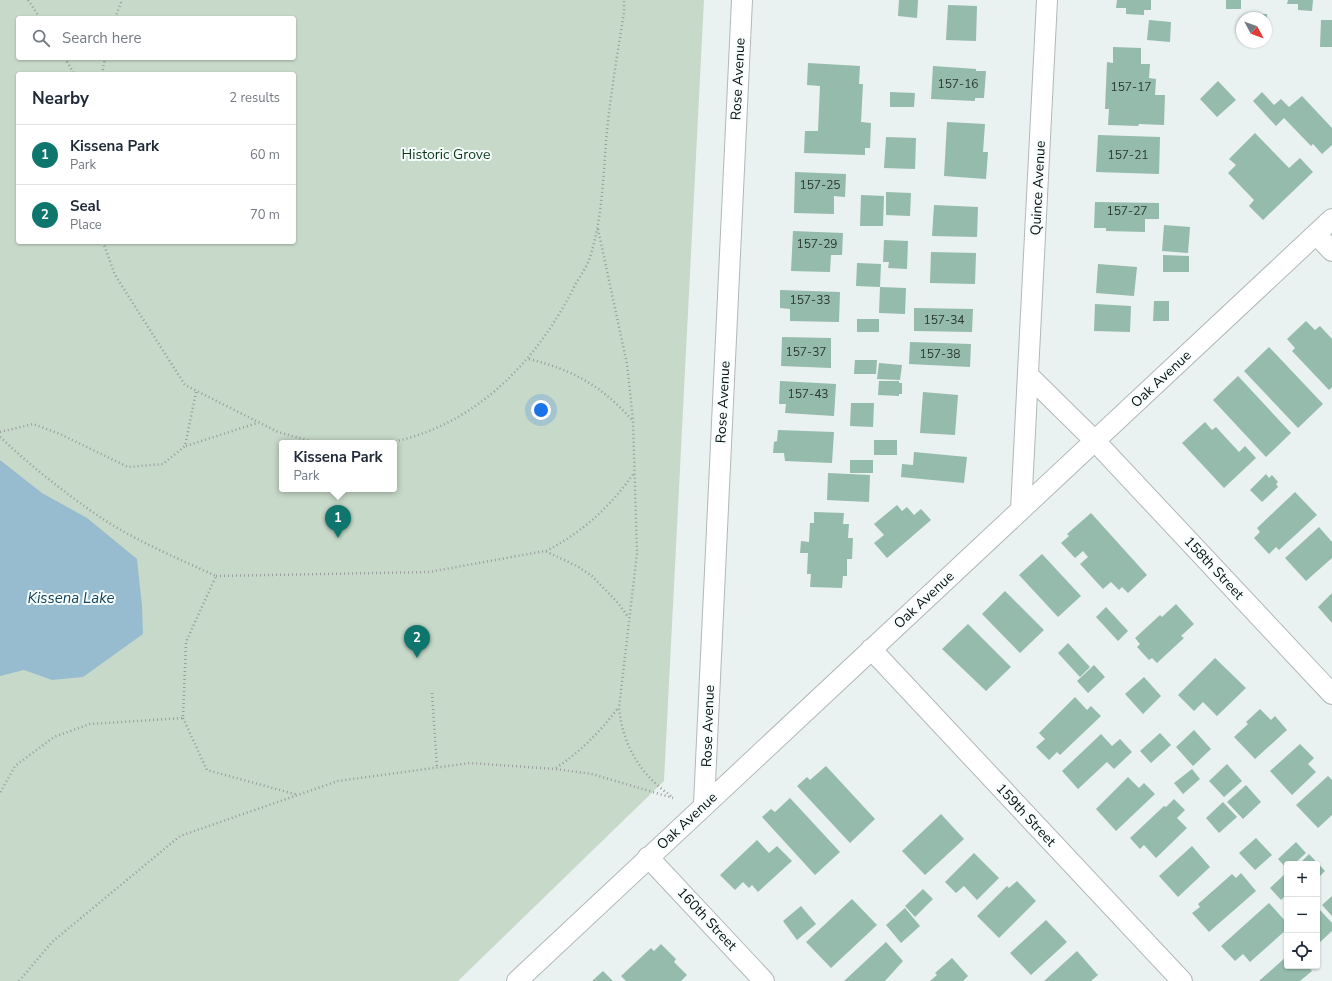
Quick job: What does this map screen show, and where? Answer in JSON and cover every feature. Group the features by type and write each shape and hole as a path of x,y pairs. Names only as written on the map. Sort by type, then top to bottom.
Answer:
{"street":[{"name":"Rose Avenue","path":"704,804 742,0"},
{"name":"Quince Avenue","path":"1021,510 1047,0"},
{"name":"Oak Avenue","path":"517,981 704,804 1332,219"},
{"path":"1316,234 1332,251"},
{"path":"1029,376 1095,441"},
{"name":"158th Street","path":"1095,441 1332,694"},
{"name":"159th Street","path":"871,649 1182,981"},
{"name":"160th Street","path":"648,857 764,981"}],"path":[{"path":"28,0 39,16"},
{"path":"116,16 122,0"},
{"path":"397,441 429,432 454,420 481,403 506,382 528,359 562,311 588,261 598,227 607,129 624,12 624,0"},
{"path":"67,60 73,72"},
{"path":"102,72 105,60"},
{"path":"19,981 52,942 180,836 338,781 470,763 555,769 592,774 673,798 657,786 632,756 621,724 618,708 637,553 633,421 627,364 598,227"},
{"path":"104,244 116,275 186,385 196,392 257,423 278,432 306,440"},
{"path":"528,359 571,372 590,382 620,406 633,421"},
{"path":"185,446 196,392"},
{"path":"0,432 33,424 60,434 128,467 162,464 185,446 257,423"},
{"path":"0,437 32,467 95,514 150,545 216,576 428,572 545,551 563,542 595,519 610,505 634,472"},
{"path":"545,551 562,558 592,576 618,602 628,618"},
{"path":"216,576 186,642 183,718 208,770 298,795"},
{"path":"432,693 437,768"},
{"path":"555,769 588,744 604,727 618,708"},
{"path":"0,793 15,766 54,737 90,724 183,718"}],"green space":[{"name":"Historic Grove","path":"0,0 704,0 664,781 458,981 0,981"}],"water":[{"name":"Kissena Lake","path":"0,460 42,493 87,518 137,559 142,606 143,634 83,677 52,680 24,670 0,676"}],"building":[{"path":"899,0 918,0 917,18 898,16"},
{"path":"1117,0 1151,0 1151,10 1144,10 1144,15 1126,14 1126,8 1116,8"},
{"path":"1226,0 1241,0 1241,9 1226,9"},
{"path":"1288,0 1313,0 1312,11 1298,10 1298,4 1287,4"},
{"path":"948,5 977,6 976,41 946,40"},
{"path":"1149,20 1171,22 1170,42 1147,40"},
{"path":"1321,20 1332,20 1332,47 1320,47"},
{"path":"1113,47 1141,48 1141,64 1150,64 1149,78 1156,79 1155,95 1165,95 1164,125 1108,125 1109,109 1105,109 1107,62 1113,63"},
{"path":"808,63 860,66 859,84 863,84 861,122 871,123 870,148 865,148 865,155 804,153 805,131 818,131 820,86 807,85"},
{"path":"933,66 986,71 984,98 975,98 975,101 931,99"},
{"path":"1218,81 1236,100 1217,117 1200,99"},
{"path":"890,92 915,93 914,107 890,107"},
{"path":"1262,92 1274,105 1281,99 1289,107 1302,96 1332,128 1332,145 1322,154 1313,144 1311,146 1284,118 1276,126 1253,101"},
{"path":"947,122 985,124 983,152 988,152 986,179 944,176"},
{"path":"1255,133 1289,168 1300,158 1313,172 1263,220 1249,206 1254,200 1228,173 1236,165 1229,159"},
{"path":"1098,135 1160,137 1159,174 1096,172"},
{"path":"886,137 916,138 915,169 884,168"},
{"path":"795,172 846,174 845,197 834,196 834,214 794,213"},
{"path":"886,192 911,193 910,216 886,215"},
{"path":"861,195 884,196 883,226 860,226"},
{"path":"1095,202 1159,203 1159,219 1145,219 1145,232 1106,231 1106,228 1094,228"},
{"path":"934,205 978,207 977,237 932,236"},
{"path":"1164,225 1190,227 1188,253 1162,251"},
{"path":"793,231 843,233 842,255 831,255 830,272 791,271"},
{"path":"884,240 908,241 907,269 888,268 889,262 883,262"},
{"path":"931,252 976,253 975,284 930,283"},
{"path":"1163,255 1189,256 1189,272 1163,272"},
{"path":"857,263 881,264 880,287 856,286"},
{"path":"1098,264 1137,267 1134,296 1096,293"},
{"path":"880,287 906,288 905,314 879,313"},
{"path":"780,290 840,292 839,322 790,321 790,309 780,308"},
{"path":"1154,301 1169,301 1169,321 1153,321"},
{"path":"1095,304 1131,306 1130,332 1094,331"},
{"path":"914,308 973,309 972,332 914,331"},
{"path":"857,319 879,319 879,332 857,332"},
{"path":"1306,321 1315,330 1320,326 1332,339 1332,387 1329,390 1292,351 1295,348 1287,339"},
{"path":"782,337 831,338 831,368 781,366"},
{"path":"910,342 971,344 970,367 909,364"},
{"path":"1269,347 1323,404 1298,428 1244,371"},
{"path":"855,360 877,360 876,374 854,374"},
{"path":"879,363 902,365 900,380 877,379"},
{"path":"1238,376 1291,433 1266,457 1213,400"},
{"path":"780,381 836,384 834,416 785,413 786,404 779,404"},
{"path":"879,381 899,381 899,383 902,383 902,394 899,394 899,396 878,395"},
{"path":"923,392 958,395 955,435 920,433"},
{"path":"851,403 874,403 873,427 850,426"},
{"path":"1205,422 1212,430 1216,427 1239,452 1245,446 1256,458 1224,488 1182,443"},
{"path":"778,430 834,432 832,463 785,461 784,453 773,453 774,442 777,441"},
{"path":"874,440 897,440 897,455 874,455"},
{"path":"914,452 967,457 964,483 901,477 902,464 913,465"},
{"path":"850,460 873,460 873,473 850,473"},
{"path":"828,473 870,475 869,502 827,500"},
{"path":"1266,474 1269,478 1272,475 1278,482 1276,484 1278,487 1262,502 1250,490"},
{"path":"1295,492 1317,515 1279,550 1276,547 1269,554 1254,538 1260,532 1257,528"},
{"path":"897,505 902,511 907,507 914,515 921,509 931,520 887,558 874,543 884,535 874,524"},
{"path":"814,512 844,513 843,524 849,524 848,538 853,538 852,559 847,559 847,576 843,576 842,588 810,587 811,574 807,574 808,553 800,553 801,541 809,542 810,523 814,523"},
{"path":"1091,513 1147,575 1128,593 1122,587 1119,590 1111,582 1103,589 1080,564 1088,557 1083,551 1075,558 1061,543 1069,536 1067,534"},
{"path":"1319,527 1332,542 1332,558 1306,581 1285,558"},
{"path":"1042,554 1081,596 1058,617 1019,575"},
{"path":"1005,591 1044,630 1020,653 982,614"},
{"path":"1332,593 1332,623 1318,607"},
{"path":"1176,604 1194,624 1181,636 1184,638 1157,663 1152,658 1149,660 1137,647 1140,644 1135,638 1160,615 1162,617"},
{"path":"1106,607 1128,631 1118,641 1096,617"},
{"path":"968,624 1011,667 986,691 942,649"},
{"path":"1068,643 1090,667 1080,677 1058,653"},
{"path":"1215,658 1246,688 1217,716 1203,702 1194,711 1178,695"},
{"path":"1094,665 1105,677 1088,693 1077,681"},
{"path":"1144,677 1161,696 1143,714 1125,694"},
{"path":"1075,697 1087,710 1091,706 1101,716 1060,755 1057,752 1049,760 1036,747 1045,739 1039,733"},
{"path":"1260,709 1271,720 1275,716 1287,730 1255,759 1234,737 1248,724 1246,722"},
{"path":"1194,730 1211,749 1193,766 1176,747"},
{"path":"1160,733 1171,745 1151,763 1140,751"},
{"path":"1101,734 1112,746 1120,739 1132,752 1114,769 1107,762 1078,789 1062,771"},
{"path":"1300,744 1314,758 1308,764 1316,772 1292,795 1270,771"},
{"path":"1227,764 1242,781 1224,797 1209,781"},
{"path":"826,766 875,819 850,843 797,786 807,777 810,780"},
{"path":"1192,769 1200,779 1183,794 1174,783"},
{"path":"1328,776 1332,780 1332,815 1318,828 1296,805"},
{"path":"1128,777 1139,788 1144,783 1155,794 1116,831 1096,809"},
{"path":"1246,785 1261,802 1243,819 1227,802"},
{"path":"790,798 840,852 815,875 762,817 771,809 775,812"},
{"path":"1174,799 1185,810 1177,818 1187,828 1156,858 1144,845 1140,849 1130,838 1164,806 1166,807"},
{"path":"1223,802 1237,817 1219,833 1206,818"},
{"path":"941,814 964,839 925,875 902,851"},
{"path":"1256,838 1272,855 1255,870 1239,853"},
{"path":"757,840 769,853 777,846 792,861 758,892 752,885 749,888 743,882 735,890 720,875"},
{"path":"1296,842 1306,853 1297,861 1284,861 1284,866 1278,859"},
{"path":"1192,846 1210,867 1178,897 1159,876"},
{"path":"974,853 999,878 977,900 964,886 956,893 945,882"},
{"path":"1309,854 1316,861 1302,861"},
{"path":"1320,866 1325,871 1320,876"},
{"path":"1241,873 1256,891 1209,932 1192,913 1200,907 1198,904 1232,874 1236,878"},
{"path":"1284,875 1284,897 1281,900 1270,888"},
{"path":"1017,881 1036,901 999,938 977,916 1007,886 1009,888"},
{"path":"923,889 933,899 915,917 905,906"},
{"path":"1332,896 1332,916 1322,905"},
{"path":"852,899 877,925 831,968 806,942"},
{"path":"1269,903 1284,920 1284,932 1250,962 1243,954 1235,961 1221,946"},
{"path":"801,906 816,924 797,940 783,921"},
{"path":"905,908 920,926 901,943 886,925"},
{"path":"1320,910 1332,923 1332,931 1320,942"},
{"path":"1046,920 1067,942 1031,975 1010,953"},
{"path":"886,942 903,961 885,981 844,981"},
{"path":"661,944 676,959 674,962 687,975 681,981 626,981 621,976 651,948 654,951"},
{"path":"1077,951 1098,975 1091,981 1044,981"},
{"path":"952,958 968,976 963,981 930,981 937,975 935,973"},
{"path":"1284,959 1284,969 1310,969 1312,971 1300,981 1259,981"},
{"path":"603,971 613,981 592,981"}],"place":[{"name":"Kissena Park","path":"338,538"},
{"name":"Seal","path":"417,658"}]}
